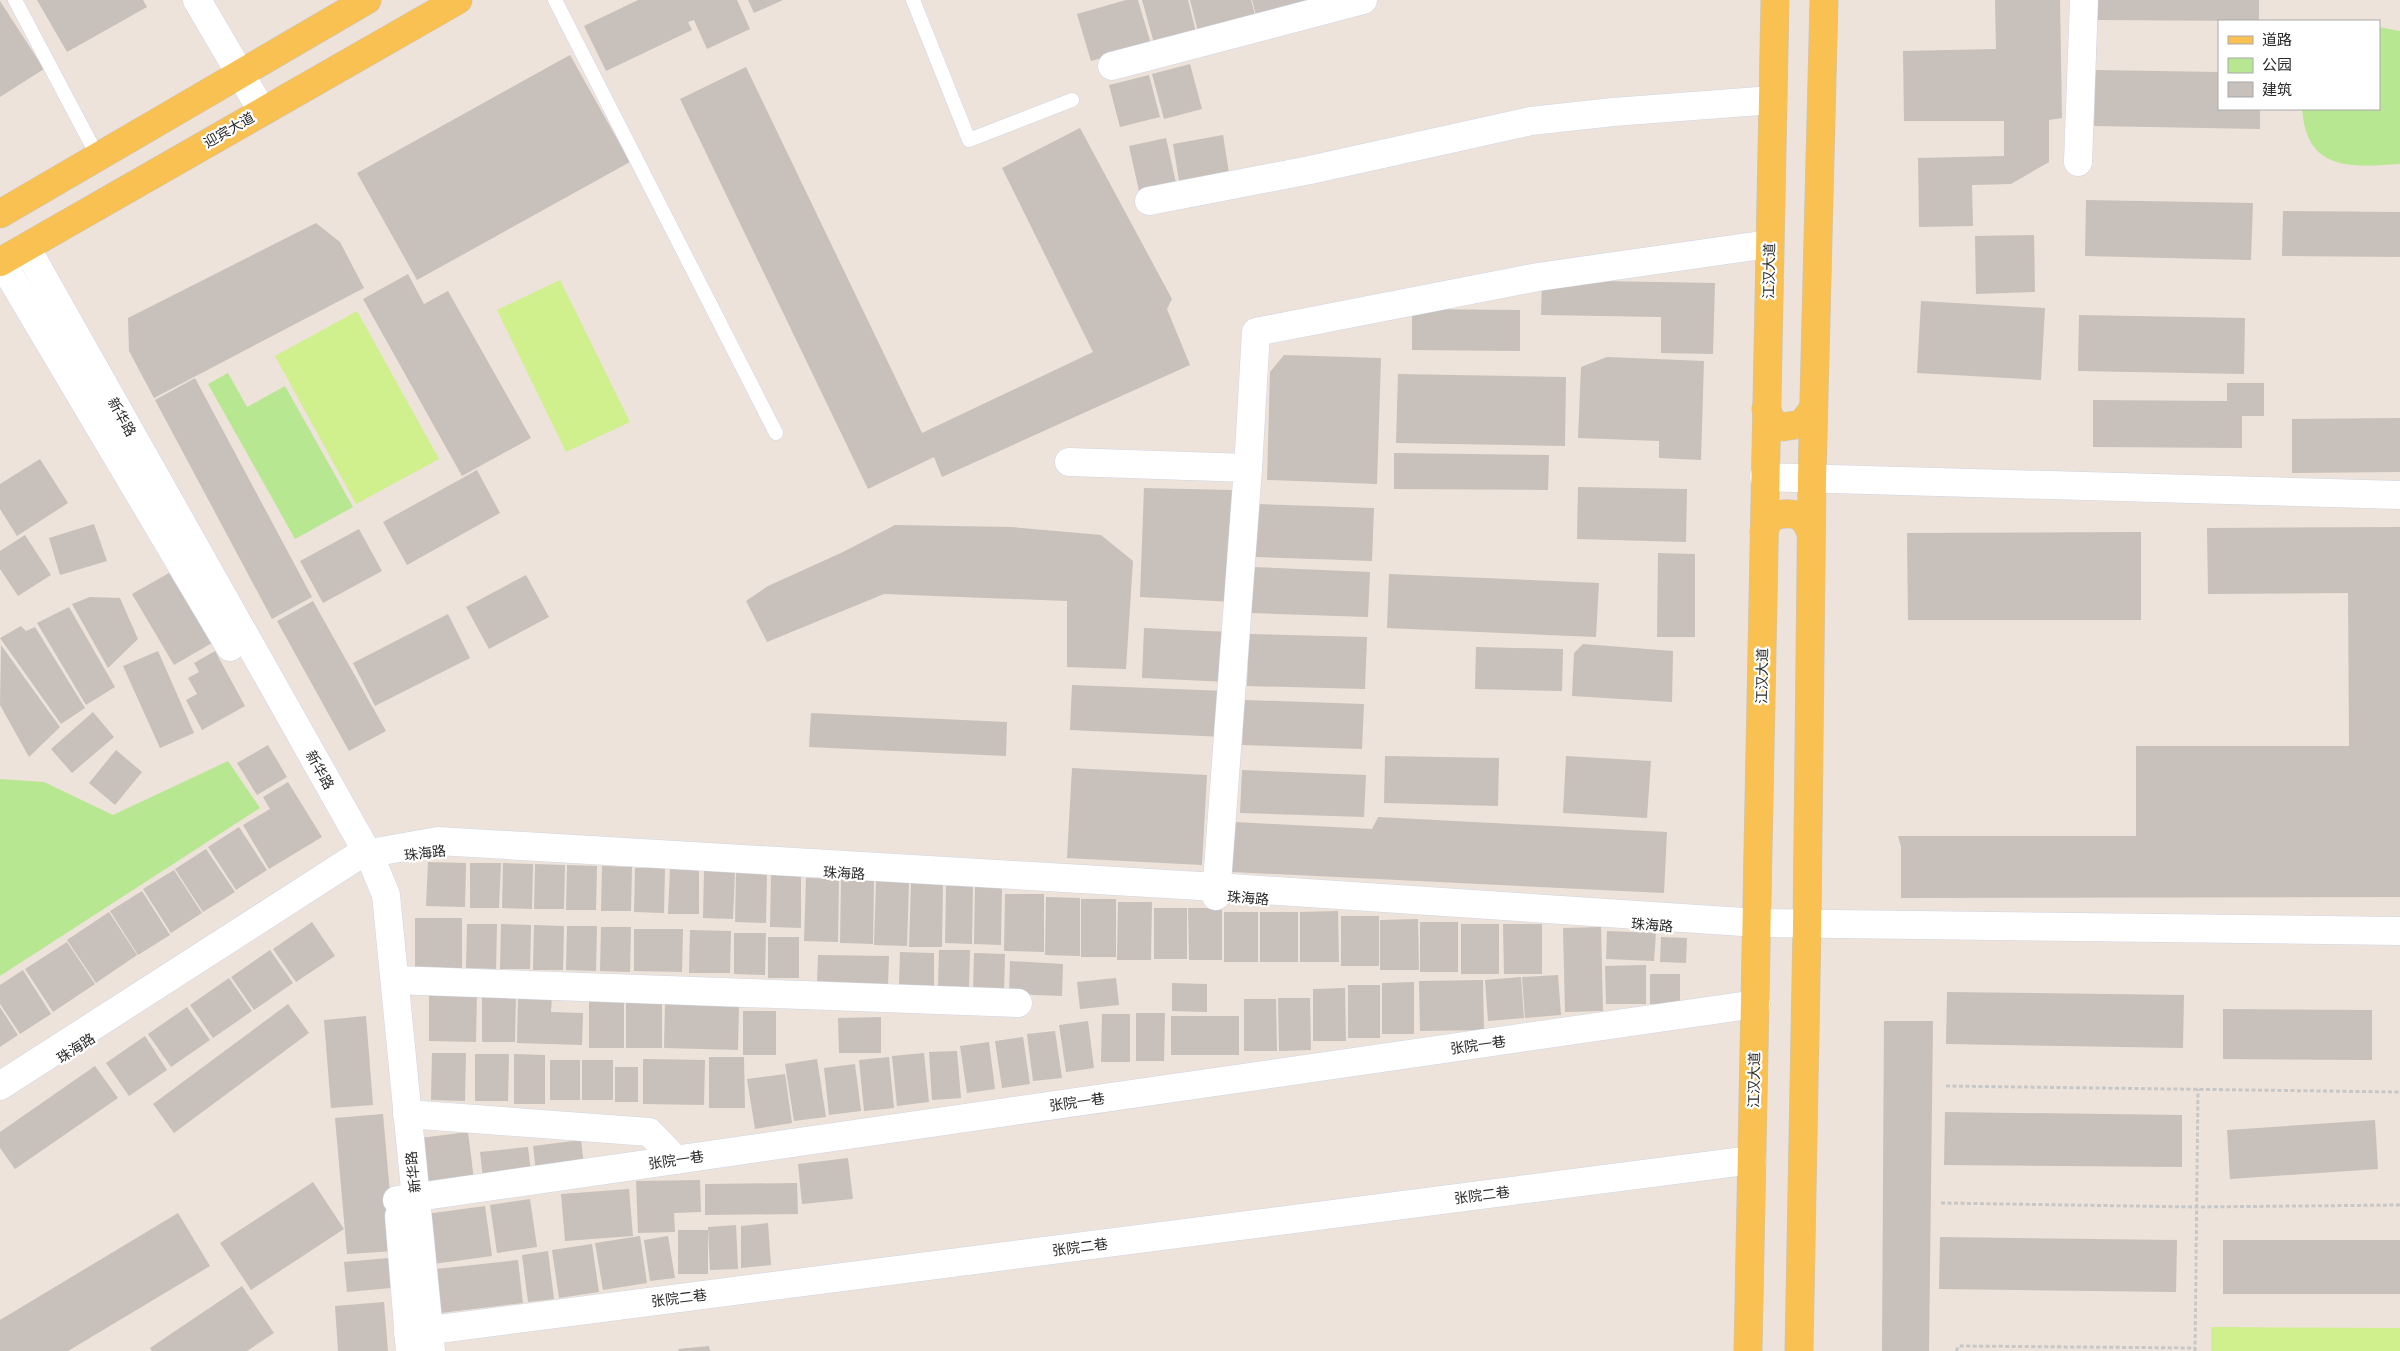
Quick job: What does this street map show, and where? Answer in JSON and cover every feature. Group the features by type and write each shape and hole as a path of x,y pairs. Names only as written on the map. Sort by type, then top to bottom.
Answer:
{"main road":[{"path":"0,214 368,0"},
{"name":"迎宾大道","path":"1,261 458,0"},
{"name":"江汉大道","path":"1748,1351 1758,928 1764,477 1775,0"},
{"path":"1798,1351 1807,922 1813,409 1824,0"},
{"path":"1766,409 1772,422 1782,427 1802,424 1813,409"},
{"path":"1764,532 1767,523 1773,516 1794,513 1804,518 1811,534"}],"street":[{"path":"197,0 262,111"},
{"path":"1112,66 1363,0"},
{"path":"2078,162 2084,0"},
{"path":"1149,201 1310,170 1530,121 1613,112 1773,100"},
{"path":"1217,892 1256,332 1538,277 1769,244"},
{"name":"新华路","path":"26,247 364,859 372,895 407,1203 419,1341"},
{"name":"新华路","path":"1,261 386,895 408,1114 407,1203"},
{"path":"1069,462 1248,468"},
{"path":"1764,477 2400,495"},
{"name":"珠海路","path":"0,1086 364,859 438,840 1758,928 1807,922 2400,931"},
{"name":"珠海路","path":"0,1098 364,859"},
{"path":"395,980 1018,1003"},
{"name":"张院一巷","path":"407,1203 1756,1009"},
{"name":"张院一巷","path":"407,1203 676,1160 1756,1009"},
{"path":"408,1114 649,1132 676,1160"},
{"name":"张院二巷","path":"419,1341 1752,1166"}],"lane":[{"path":"15,0 98,157"},
{"path":"555,0 776,433"},
{"path":"913,0 969,140 1072,100"}],"path":[{"path":"1946,1086 2400,1092"},
{"path":"1956,1351 1959,1346 2195,1350 2198,1089"},
{"path":"1941,1203 2196,1207 2400,1205"}],"green space":[{"path":"2380,27 2400,31 2400,164 2364,166 2348,165 2334,161 2322,155 2312,145 2306,130 2302,110 2380,110"},
{"path":"560,280 630,422 566,452 497,310"},
{"path":"357,311 439,459 356,504 275,356"},
{"path":"228,373 247,407 285,386 353,507 295,539 208,384"},
{"path":"228,761 260,808 0,976 0,779 44,782 113,815"},
{"path":"2211,1327 2400,1328 2400,1351 2211,1351"}],"building":[{"path":"37,0 143,0 147,7 67,52"},
{"path":"638,0 737,0 750,29 707,49 694,20 688,22 692,30 606,71 584,26"},
{"path":"748,0 783,0 754,13"},
{"path":"1126,0 1138,0 1151,44 1091,61 1077,14"},
{"path":"1142,0 1188,0 1196,32 1154,43"},
{"path":"1190,0 1251,0 1255,15 1198,31"},
{"path":"1252,0 1307,0 1307,1 1256,15"},
{"path":"1995,0 2060,0 2062,118 2049,120 2049,162 2011,184 1972,185 1973,226 1919,227 1918,158 2004,156 2004,121 1904,121 1903,51 1996,49"},
{"path":"2093,0 2259,0 2259,20 2092,20"},
{"path":"0,1 44,69 0,97"},
{"path":"570,55 630,162 417,280 357,173"},
{"path":"1190,64 1202,109 1164,119 1152,74"},
{"path":"746,67 922,433 1093,352 1002,168 1080,128 1172,299 1167,309 1190,365 942,477 934,457 868,489 680,99"},
{"path":"2095,70 2218,72 2218,110 2260,110 2260,129 2094,126"},
{"path":"1149,75 1160,117 1120,127 1109,85"},
{"path":"1223,135 1229,173 1179,181 1173,144"},
{"path":"1166,138 1176,183 1139,191 1129,146"},
{"path":"2086,200 2253,203 2251,260 2085,256"},
{"path":"2283,211 2400,212 2400,257 2282,256"},
{"path":"316,223 340,242 364,288 154,398 129,351 128,318"},
{"path":"2034,235 2035,292 1976,294 1975,236"},
{"path":"408,274 424,304 448,291 531,438 462,476 363,299"},
{"path":"1542,280 1715,283 1713,354 1661,353 1661,317 1541,315"},
{"path":"1921,301 2045,308 2041,380 1917,373"},
{"path":"1412,309 1520,310 1520,351 1412,350"},
{"path":"2079,315 2245,318 2244,374 2078,371"},
{"path":"1284,355 1381,358 1377,484 1267,480 1270,372"},
{"path":"1607,357 1704,361 1701,460 1659,458 1659,441 1578,438 1581,367"},
{"path":"1398,374 1566,377 1565,446 1396,443"},
{"path":"195,378 312,597 272,619 155,400"},
{"path":"2227,383 2264,383 2264,416 2242,416 2242,448 2093,447 2093,400 2227,401"},
{"path":"2400,418 2400,472 2292,473 2292,419"},
{"path":"1394,453 1549,455 1548,490 1394,489"},
{"path":"40,459 68,503 17,536 0,509 0,484"},
{"path":"477,470 500,513 407,565 383,522"},
{"path":"1578,487 1687,489 1686,542 1577,539"},
{"path":"1144,488 1233,490 1233,602 1140,597"},
{"path":"1257,504 1374,508 1372,561 1255,557"},
{"path":"94,524 107,561 60,575 49,538"},
{"path":"895,525 1011,527 1101,535 1133,561 1126,669 1067,667 1067,601 884,594 767,642 746,601 768,586 843,552"},
{"path":"2400,527 2400,897 1901,898 1901,847 1898,836 2136,836 2136,746 2349,746 2348,593 2208,594 2207,528"},
{"path":"359,529 382,571 323,603 300,561"},
{"path":"2141,532 2141,620 1908,620 1907,533"},
{"path":"25,535 51,575 18,596 0,569 0,551"},
{"path":"1658,553 1695,554 1695,637 1657,637"},
{"path":"1252,567 1370,572 1368,617 1251,613"},
{"path":"169,573 212,643 174,665 132,594"},
{"path":"1389,574 1599,583 1596,637 1387,628"},
{"path":"526,575 549,617 489,649 466,607"},
{"path":"90,597 120,598 138,639 108,668 72,604"},
{"path":"313,601 386,731 349,751 277,621"},
{"path":"69,607 115,687 86,705 37,623"},
{"path":"448,614 470,658 375,706 353,663"},
{"path":"21,626 26,631 35,627 85,708 61,724 0,638"},
{"path":"1144,628 1230,632 1228,682 1142,678"},
{"path":"1249,634 1367,637 1365,689 1247,686"},
{"path":"1583,644 1673,651 1672,702 1572,696 1574,653"},
{"path":"1,645 60,727 29,757 0,705"},
{"path":"1476,647 1563,649 1562,691 1475,689"},
{"path":"158,651 194,733 160,748 123,666"},
{"path":"215,651 245,706 202,730 186,700 197,694 188,678 199,672 194,663"},
{"path":"1072,685 1226,691 1224,737 1070,730"},
{"path":"1244,700 1364,704 1362,749 1242,745"},
{"path":"93,712 114,737 72,773 51,749"},
{"path":"811,713 1007,722 1006,756 809,747"},
{"path":"268,745 287,777 257,795 237,763"},
{"path":"116,750 142,772 115,805 89,783"},
{"path":"1385,756 1499,758 1498,806 1384,803"},
{"path":"1566,756 1651,761 1647,818 1563,813"},
{"path":"1072,768 1207,775 1202,865 1067,858"},
{"path":"1242,770 1366,775 1364,817 1240,813"},
{"path":"288,782 322,837 269,869 243,825 270,809 263,797"},
{"path":"1378,817 1667,832 1664,893 1232,872 1235,822 1372,829"},
{"path":"239,827 267,870 236,890 208,847"},
{"path":"206,849 235,892 203,912 175,869"},
{"path":"428,862 466,863 465,907 426,906"},
{"path":"470,863 501,863 499,908 470,908"},
{"path":"503,863 533,864 532,909 502,908"},
{"path":"535,864 565,865 564,909 534,909"},
{"path":"567,865 597,866 596,910 566,910"},
{"path":"602,866 632,867 631,911 601,911"},
{"path":"635,868 665,868 664,913 634,912"},
{"path":"670,869 699,870 699,914 668,914"},
{"path":"174,870 202,913 171,933 143,889"},
{"path":"704,871 735,871 733,919 703,918"},
{"path":"736,872 767,873 766,923 735,922"},
{"path":"771,875 801,876 801,928 770,927"},
{"path":"806,878 839,879 838,942 804,941"},
{"path":"841,879 874,880 873,944 840,943"},
{"path":"876,881 909,882 907,946 874,945"},
{"path":"911,883 943,884 942,947 909,947"},
{"path":"946,886 973,886 972,944 945,943"},
{"path":"975,887 1002,887 1001,945 974,944"},
{"path":"142,891 170,935 138,955 110,911"},
{"path":"1005,894 1044,894 1044,952 1004,951"},
{"path":"1046,897 1080,898 1080,956 1045,955"},
{"path":"1081,899 1116,899 1116,957 1081,957"},
{"path":"1118,902 1152,902 1151,960 1117,960"},
{"path":"1154,908 1187,908 1187,959 1154,959"},
{"path":"1188,908 1222,908 1222,960 1189,960"},
{"path":"1338,911 1339,962 1300,962 1300,912"},
{"path":"109,912 137,955 96,983 67,940"},
{"path":"1224,912 1258,912 1258,962 1224,962"},
{"path":"1260,912 1298,912 1298,962 1260,962"},
{"path":"1341,916 1379,916 1379,966 1341,966"},
{"path":"415,918 462,918 462,971 415,971"},
{"path":"1418,919 1419,970 1380,970 1380,920"},
{"path":"312,922 335,956 296,982 273,949"},
{"path":"1420,922 1458,922 1458,972 1420,972"},
{"path":"467,924 497,924 496,969 466,968"},
{"path":"501,924 531,925 530,969 500,969"},
{"path":"1461,924 1499,924 1499,974 1461,974"},
{"path":"1503,924 1542,924 1542,974 1504,974"},
{"path":"534,925 564,926 563,970 533,970"},
{"path":"567,926 597,926 596,971 566,970"},
{"path":"601,927 631,927 630,972 600,971"},
{"path":"1601,927 1603,1011 1565,1012 1563,928"},
{"path":"634,929 683,929 682,972 634,971"},
{"path":"690,930 731,931 730,973 689,973"},
{"path":"1607,931 1656,933 1654,961 1606,959"},
{"path":"734,933 766,933 765,975 734,974"},
{"path":"768,937 799,937 799,978 768,978"},
{"path":"1661,937 1687,938 1686,963 1660,962"},
{"path":"67,942 95,984 53,1012 25,969"},
{"path":"270,950 293,983 254,1010 231,977"},
{"path":"939,950 970,950 969,989 938,988"},
{"path":"900,952 934,953 934,986 899,985"},
{"path":"974,953 1005,954 1004,992 973,991"},
{"path":"818,955 889,956 888,984 817,983"},
{"path":"1010,961 1063,964 1062,996 1009,994"},
{"path":"1646,965 1646,1004 1606,1004 1605,966"},
{"path":"23,970 51,1014 20,1034 0,1004 0,985"},
{"path":"1650,974 1680,974 1680,1004 1650,1004"},
{"path":"1558,975 1561,1015 1525,1018 1522,977"},
{"path":"1521,977 1524,1018 1488,1021 1485,980"},
{"path":"229,978 252,1011 213,1038 190,1005"},
{"path":"1116,978 1119,1005 1080,1009 1077,982"},
{"path":"1483,980 1484,1030 1420,1031 1419,981"},
{"path":"1414,982 1414,1034 1382,1034 1382,983"},
{"path":"1172,983 1207,984 1207,1012 1172,1011"},
{"path":"1348,985 1380,985 1380,1038 1348,1038"},
{"path":"429,988 477,988 476,1042 429,1041"},
{"path":"1345,988 1346,1041 1313,1041 1313,989"},
{"path":"1947,992 2184,995 2183,1048 1946,1044"},
{"path":"482,995 516,995 515,1042 482,1042"},
{"path":"518,995 552,996 551,1012 583,1013 582,1045 517,1043"},
{"path":"589,996 624,996 624,1048 589,1048"},
{"path":"626,996 662,996 662,1048 626,1048"},
{"path":"1278,998 1310,998 1311,1050 1279,1051"},
{"path":"1244,999 1276,999 1277,1051 1244,1051"},
{"path":"665,1003 739,1005 738,1050 664,1048"},
{"path":"288,1004 309,1033 174,1133 153,1104"},
{"path":"0,1007 18,1035 0,1047"},
{"path":"187,1007 210,1040 171,1067 148,1034"},
{"path":"2223,1009 2372,1010 2372,1060 2223,1059"},
{"path":"743,1011 776,1011 776,1055 743,1055"},
{"path":"1136,1013 1165,1013 1164,1061 1136,1061"},
{"path":"1102,1014 1130,1014 1130,1062 1101,1062"},
{"path":"366,1016 373,1105 331,1108 324,1020"},
{"path":"1171,1016 1239,1016 1239,1055 1171,1055"},
{"path":"881,1017 881,1053 839,1053 838,1018"},
{"path":"1088,1021 1094,1068 1066,1072 1059,1025"},
{"path":"1884,1021 1933,1021 1929,1351 1882,1351"},
{"path":"1055,1031 1062,1078 1033,1081 1027,1034"},
{"path":"145,1036 167,1070 129,1096 106,1063"},
{"path":"1023,1037 1030,1084 1002,1088 995,1041"},
{"path":"989,1042 995,1089 967,1093 960,1046"},
{"path":"957,1051 961,1098 932,1100 929,1052"},
{"path":"432,1053 466,1053 465,1101 431,1100"},
{"path":"924,1053 929,1102 897,1106 892,1056"},
{"path":"475,1054 509,1054 508,1101 475,1101"},
{"path":"514,1054 545,1055 545,1104 514,1104"},
{"path":"709,1057 744,1057 745,1108 709,1108"},
{"path":"889,1057 894,1108 864,1111 859,1060"},
{"path":"643,1059 705,1060 704,1105 643,1104"},
{"path":"817,1059 826,1117 794,1121 785,1064"},
{"path":"550,1060 580,1060 580,1100 550,1100"},
{"path":"582,1060 613,1060 613,1100 582,1100"},
{"path":"855,1064 861,1111 829,1115 824,1068"},
{"path":"95,1066 118,1098 15,1169 0,1148 0,1132"},
{"path":"615,1067 638,1067 638,1102 615,1102"},
{"path":"785,1074 792,1123 755,1129 747,1079"},
{"path":"1945,1112 2182,1115 2182,1167 1944,1165"},
{"path":"383,1114 395,1251 347,1254 335,1118"},
{"path":"2375,1120 2378,1169 2230,1179 2227,1130"},
{"path":"468,1132 474,1180 426,1186 420,1138"},
{"path":"581,1140 584,1166 536,1171 533,1146"},
{"path":"528,1147 531,1173 483,1178 480,1152"},
{"path":"848,1158 853,1199 802,1204 798,1164"},
{"path":"700,1180 701,1212 674,1213 675,1232 638,1233 636,1181"},
{"path":"313,1182 344,1229 251,1290 220,1243"},
{"path":"797,1183 798,1214 705,1215 705,1184"},
{"path":"629,1189 633,1236 565,1241 561,1194"},
{"path":"530,1199 537,1247 497,1253 490,1205"},
{"path":"485,1206 492,1256 433,1264 426,1214"},
{"path":"178,1213 210,1266 68,1351 0,1351 0,1320"},
{"path":"768,1223 771,1265 741,1268 741,1226"},
{"path":"736,1225 738,1269 710,1270 708,1227"},
{"path":"678,1230 708,1230 708,1274 678,1274"},
{"path":"640,1236 647,1283 603,1290 595,1243"},
{"path":"668,1236 675,1278 650,1281 644,1240"},
{"path":"1940,1237 2177,1240 2176,1292 1939,1289"},
{"path":"2223,1240 2400,1240 2400,1294 2223,1294"},
{"path":"592,1244 599,1292 559,1298 552,1250"},
{"path":"548,1251 554,1299 528,1302 522,1255"},
{"path":"389,1258 391,1288 347,1292 344,1262"},
{"path":"518,1260 523,1303 441,1313 436,1269"},
{"path":"242,1286 274,1333 247,1351 152,1351 150,1348"},
{"path":"384,1302 388,1351 338,1351 335,1306"},
{"path":"709,1346 710,1351 679,1351 678,1349"}]}
